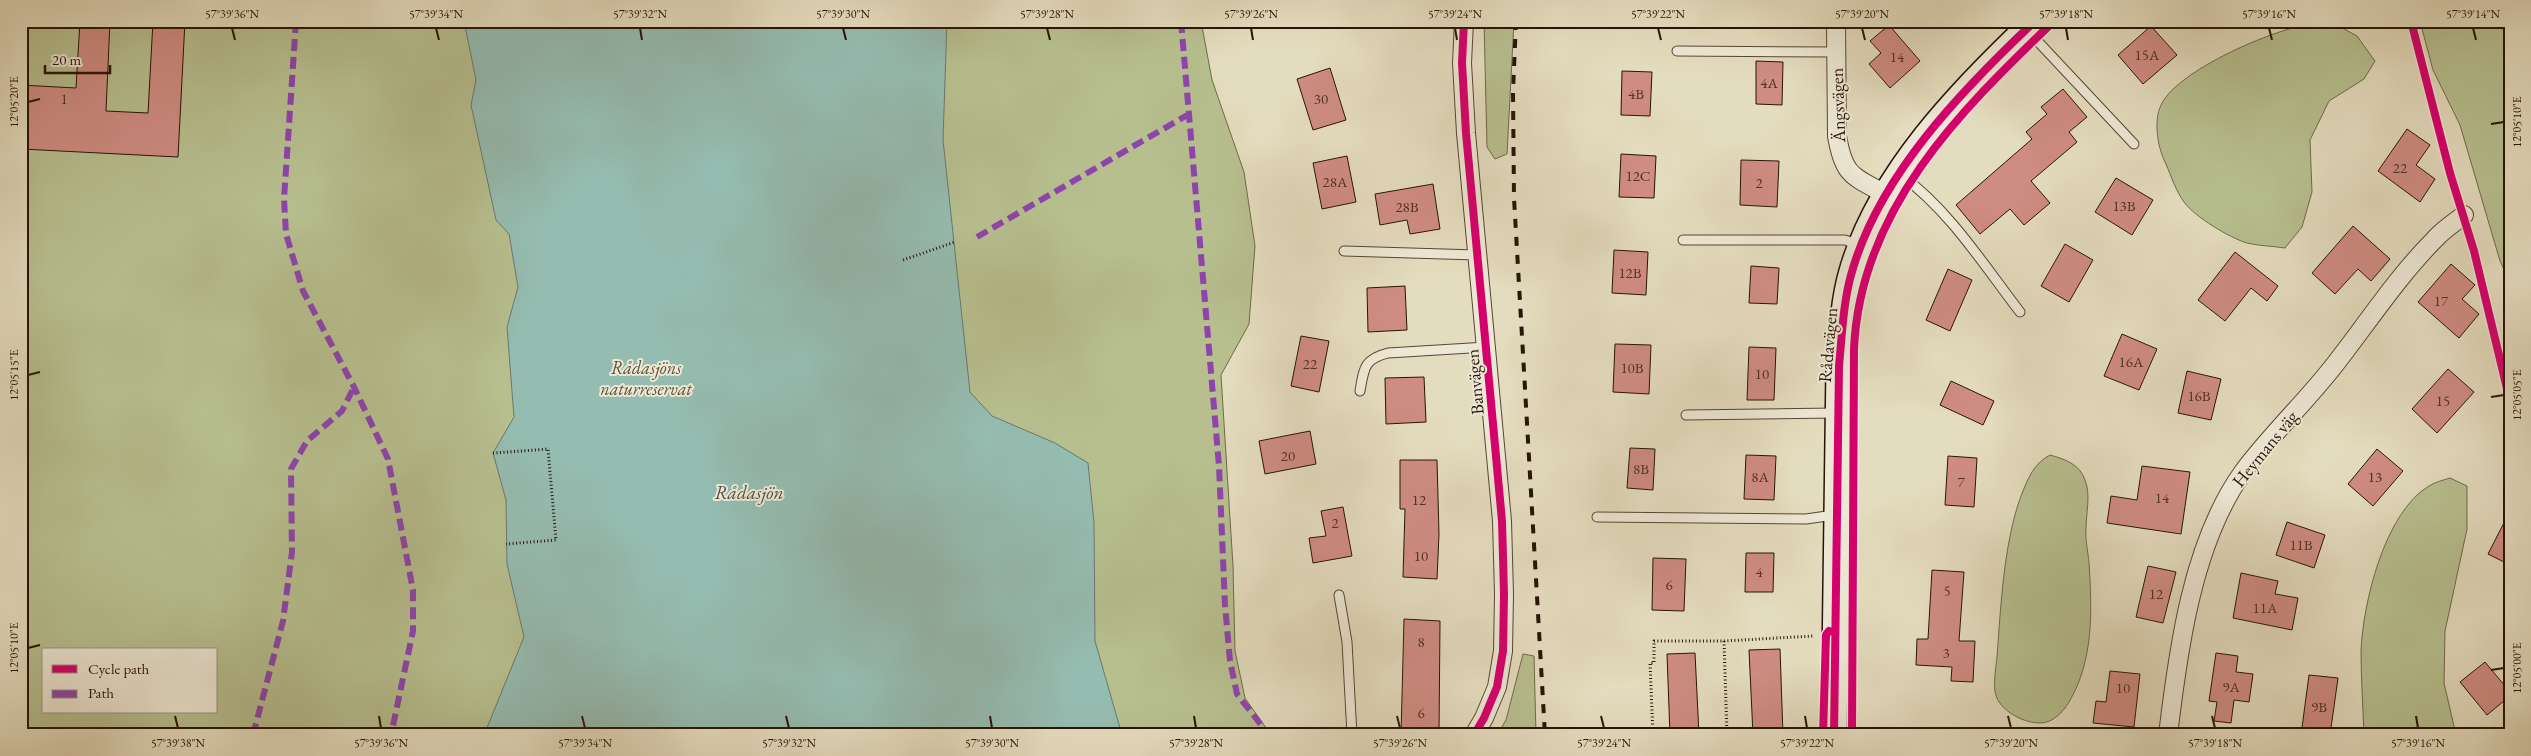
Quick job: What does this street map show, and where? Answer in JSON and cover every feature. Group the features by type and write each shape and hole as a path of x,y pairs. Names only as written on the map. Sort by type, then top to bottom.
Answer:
{"street":[{"name":"Banvägen","path":"1464,21 1462,63 1477,255 1502,522 1503,651 1497,687 1484,718 1474,735"},
{"name":"Ängsvägen","path":"1836,21 1836,136 1844,168 1857,179 1887,195"},
{"name":"Rådavägen","path":"1834,735 1839,366 1844,316 1851,276 1861,245 1887,195 1916,148 1953,104 2030,25"},
{"name":"Heymans väg","path":"2168,735 2176,667 2195,579 2221,508 2243,472 2332,368 2401,278 2435,238 2464,215"}],"lane":[{"path":"2030,25 2134,144"},
{"path":"1677,51 1836,52"},
{"path":"1899,174 1925,192 1944,213 2020,312"},
{"path":"1683,240 1846,240 1861,245"},
{"path":"1344,251 1477,255"},
{"path":"1360,391 1364,367 1378,356 1388,353 1487,347"},
{"path":"1686,414 1839,413"},
{"path":"1597,517 1806,519 1838,515"},
{"path":"1339,595 1347,642 1352,735"}],"path":[{"path":"903,260 955,242"},
{"path":"493,454 548,449 556,540 506,544"},
{"path":"1653,735 1650,663 1654,663 1654,641 1724,641 1817,636"},
{"path":"1724,641 1727,735"}],"green space":[{"name":"Rådasjöns naturreservat","path":"21,21 1201,21 1212,80 1244,172 1255,246 1249,324 1221,375 1233,566 1235,651 1245,698 1271,735 21,735"},
{"path":"1484,21 1514,21 1507,154 1495,159 1487,147"},
{"path":"2330,21 2357,36 2375,61 2364,79 2329,101 2310,140 2312,192 2302,227 2285,248 2247,243 2222,232 2196,214 2181,198 2163,158 2159,143 2157,119 2161,105 2172,91 2189,76 2237,49 2289,29"},
{"path":"2420,21 2510,21 2510,282 2500,261 2460,125 2433,70"},
{"path":"2050,455 2066,460 2075,466 2083,474 2087,486 2086,537 2091,617 2087,652 2077,686 2061,713 2045,723 2040,723 2021,719 2004,708 1997,698 1995,678 2002,592 2012,526 2030,476 2038,464"},
{"path":"2450,478 2467,486 2467,529 2445,631 2444,683 2456,735 2364,735 2361,651 2366,608 2379,560 2400,516 2414,499 2431,485"},
{"path":"1523,654 1534,656 1536,735 1497,735 1506,720"}],"water":[{"name":"Rådasjön","path":"464,21 947,21 943,140 970,392 992,416 1055,443 1088,463 1094,523 1095,641 1122,735 484,735 524,637 507,564 506,500 493,453 514,417 507,327 518,287 509,234 496,220 471,105 476,80"}],"building":[{"path":"80,21 110,21 106,111 148,113 153,21 185,21 178,157 21,149 21,85 76,88"},
{"path":"1889,25 1920,61 1890,88 1869,64 1881,53 1870,41"},
{"path":"2151,26 2177,55 2143,84 2118,55"},
{"path":"1756,61 1783,62 1782,105 1756,104"},
{"path":"1330,68 1346,120 1313,130 1297,79"},
{"path":"1622,71 1652,72 1650,116 1621,115"},
{"path":"2063,89 2087,117 2069,132 2077,142 2031,181 2050,203 2024,225 2010,209 1980,234 1956,205 2032,139 2026,132 2047,114 2041,107"},
{"path":"2407,129 2430,145 2416,165 2435,179 2420,202 2378,171"},
{"path":"1621,154 1656,156 1654,198 1619,197"},
{"path":"1347,156 1356,202 1322,209 1313,163"},
{"path":"1741,160 1779,161 1777,207 1740,205"},
{"path":"2116,178 2153,200 2132,235 2095,212"},
{"path":"1433,184 1440,229 1410,234 1407,220 1380,225 1375,194"},
{"path":"2353,226 2390,259 2371,281 2358,269 2335,294 2312,273"},
{"path":"2065,244 2093,260 2069,302 2041,286"},
{"path":"1614,250 1648,252 1646,295 1612,293"},
{"path":"2235,252 2278,286 2267,301 2251,288 2225,321 2198,300"},
{"path":"2451,264 2475,285 2462,299 2479,314 2459,338 2418,302"},
{"path":"1751,266 1779,268 1777,304 1749,303"},
{"path":"1948,269 1972,280 1950,331 1926,320"},
{"path":"1405,286 1407,330 1368,332 1367,288"},
{"path":"2122,334 2157,349 2139,390 2104,376"},
{"path":"1301,336 1329,341 1319,392 1291,386"},
{"path":"1615,344 1651,345 1649,394 1613,392"},
{"path":"1749,347 1776,348 1774,400 1747,400"},
{"path":"2448,369 2474,392 2437,433 2412,409"},
{"path":"2187,371 2221,379 2211,420 2178,413"},
{"path":"1424,377 1426,422 1386,424 1385,378"},
{"path":"1951,381 1994,401 1983,425 1940,405"},
{"path":"1310,431 1316,464 1265,474 1259,441"},
{"path":"1630,448 1655,449 1653,490 1627,488"},
{"path":"2377,449 2403,471 2373,506 2348,484"},
{"path":"1746,455 1776,456 1774,500 1744,499"},
{"path":"1948,456 1977,458 1974,507 1945,505"},
{"path":"1400,460 1437,460 1439,534 1437,579 1403,577 1405,509 1400,509"},
{"path":"2142,466 2190,472 2181,534 2107,523 2111,496 2137,500"},
{"path":"1343,507 1352,556 1313,563 1309,538 1326,536 1321,511"},
{"path":"2510,511 2510,565 2488,554"},
{"path":"2287,522 2325,535 2314,568 2276,555"},
{"path":"1746,553 1774,553 1773,592 1745,592"},
{"path":"1653,558 1686,559 1684,611 1652,610"},
{"path":"2148,566 2176,572 2163,623 2136,617"},
{"path":"1932,570 1964,572 1959,641 1975,641 1973,682 1951,681 1952,667 1916,665 1917,639 1928,639"},
{"path":"2241,573 2278,581 2275,594 2298,598 2292,630 2233,618"},
{"path":"1404,619 1440,621 1439,735 1401,735"},
{"path":"1780,649 1783,735 1753,735 1749,650"},
{"path":"1695,653 1699,735 1670,735 1667,654"},
{"path":"2216,653 2238,656 2236,672 2253,674 2249,702 2234,700 2231,723 2214,721 2217,702 2209,701"},
{"path":"2485,662 2510,692 2510,696 2487,715 2460,682"},
{"path":"2110,671 2140,674 2134,727 2093,723 2096,701 2106,702"},
{"path":"2309,675 2338,678 2330,735 2301,735"}],"railway":[{"path":"1516,21 1513,92 1514,198 1545,735"}],"marked path":[{"path":"296,21 284,199 286,234 303,291 354,387 388,459 413,590 413,631 391,735"},
{"path":"1181,21 1219,466 1225,605 1230,661 1237,694 1269,735"},
{"path":"977,237 1189,114"},
{"path":"253,735 283,621 292,552 291,469 307,441 342,411 354,387"}],"cycle path":[{"path":"1464,21 1462,63 1466,133 1502,521 1504,594 1503,651 1497,687 1484,718 1474,735"},
{"path":"1834,735 1839,366 1844,309 1851,275 1864,238 1881,203 1902,169 1952,106 1979,76 2035,21"},
{"path":"1852,735 1854,349 1860,299 1874,252 1895,208 1921,167 1951,128 1984,91 2054,21"},
{"path":"2411,21 2450,173 2474,251 2510,401"},
{"path":"1823,735 1826,635 1829,631"}]}
